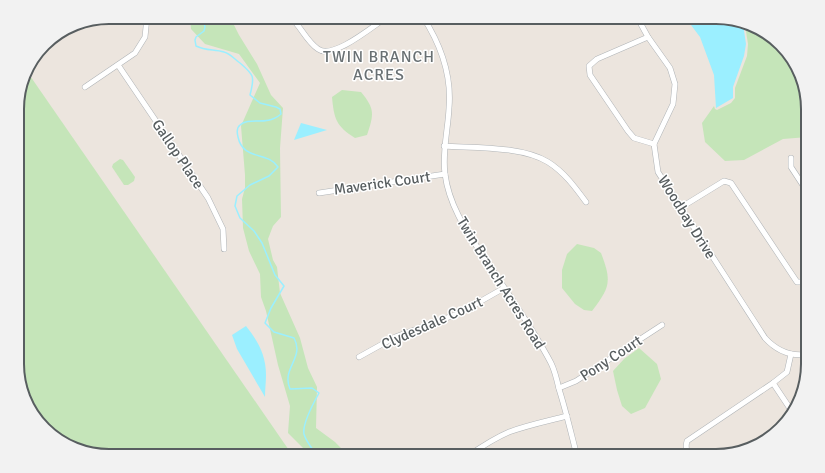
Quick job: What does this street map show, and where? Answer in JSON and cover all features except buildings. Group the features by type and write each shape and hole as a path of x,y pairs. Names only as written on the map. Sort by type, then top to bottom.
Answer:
{"street":[{"path":"85,87 135,53 145,37 146,24"},
{"path":"297,24 310,42 319,50 330,52 340,49 377,24"},
{"name":"Twin Branch Acres Road","path":"427,24 440,48 446,66 450,90 444,146 445,174 451,198 460,221 530,326 552,364 575,449"},
{"path":"641,24 648,37 670,68 675,84 672,104 654,144 634,138 628,131 590,76 589,66 597,59 648,37"},
{"name":"Gallop Place","path":"118,65 208,198 222,228 224,249"},
{"name":"Woodbay Drive","path":"654,144 658,172 680,208 765,338 775,348 791,354"},
{"path":"444,146 511,151 531,155 547,162 562,172 575,186 586,202"},
{"path":"791,158 791,167 801,180"},
{"name":"Maverick Court","path":"319,193 445,174"},
{"path":"680,208 724,181 731,183 797,282 801,282"},
{"name":"Clydesdale Court","path":"359,357 395,337 460,313 504,288"},
{"name":"Pony Court","path":"559,388 576,381 662,325"},
{"path":"687,449 687,441 773,383 786,372 791,354 801,354"},
{"path":"773,383 789,407"},
{"path":"479,449 508,433 530,425 567,416"}],"green space":[{"path":"191,24 234,24 257,64 271,95 283,108 280,148 281,217 273,226 268,239 273,260 277,267 280,293 300,338 308,368 317,387 316,428 342,449 304,449 288,433 290,406 278,365 266,311 261,297 260,274 249,251 243,228 242,199 245,188 245,175 241,126 260,83 239,54 205,44 191,29"},
{"path":"746,29 768,42 787,62 792,71 799,92 801,103 801,138 783,139 744,160 725,161 705,142 702,123 714,106 717,110 731,103 735,98 735,88 747,56 748,44"},
{"path":"31,77 288,449 98,448 76,443 66,438 49,424 38,411 30,397 24,364 24,109 27,87"},
{"path":"342,90 361,92 369,103 372,117 367,135 355,138 344,130 337,121 332,97"},
{"path":"120,159 123,160 135,177 134,181 128,185 124,185 112,167 113,164"},
{"path":"577,244 594,248 601,253 607,271 608,278 606,290 592,311 584,310 575,304 562,288 562,270 567,254"},
{"path":"639,348 657,364 661,379 645,408 631,414 622,406 613,371 624,359"}],"water":[{"path":"716,24 744,29 746,44 744,56 733,87 733,98 716,108 714,75 700,37 691,25"},
{"path":"301,123 327,130 294,140"},
{"path":"246,326 258,343 265,361 265,397 237,349 232,335"}],"waterway":[{"path":"204,24 204,31 196,37 196,46 203,49 221,51 231,55 251,73 253,84 250,95 260,103 280,109 281,114 275,118 264,121 244,122 238,128 238,137 245,150 274,162 278,167 269,176 250,185 237,196 235,206 240,218 254,231 262,243 275,275 284,286 271,308 265,323 274,332 294,338 297,345 297,351 288,375 290,389 312,388 319,393 309,413 304,430 306,440 312,449"}],"district":[{"name":"TWIN BRANCH ACRES","path":"379,66"}]}
